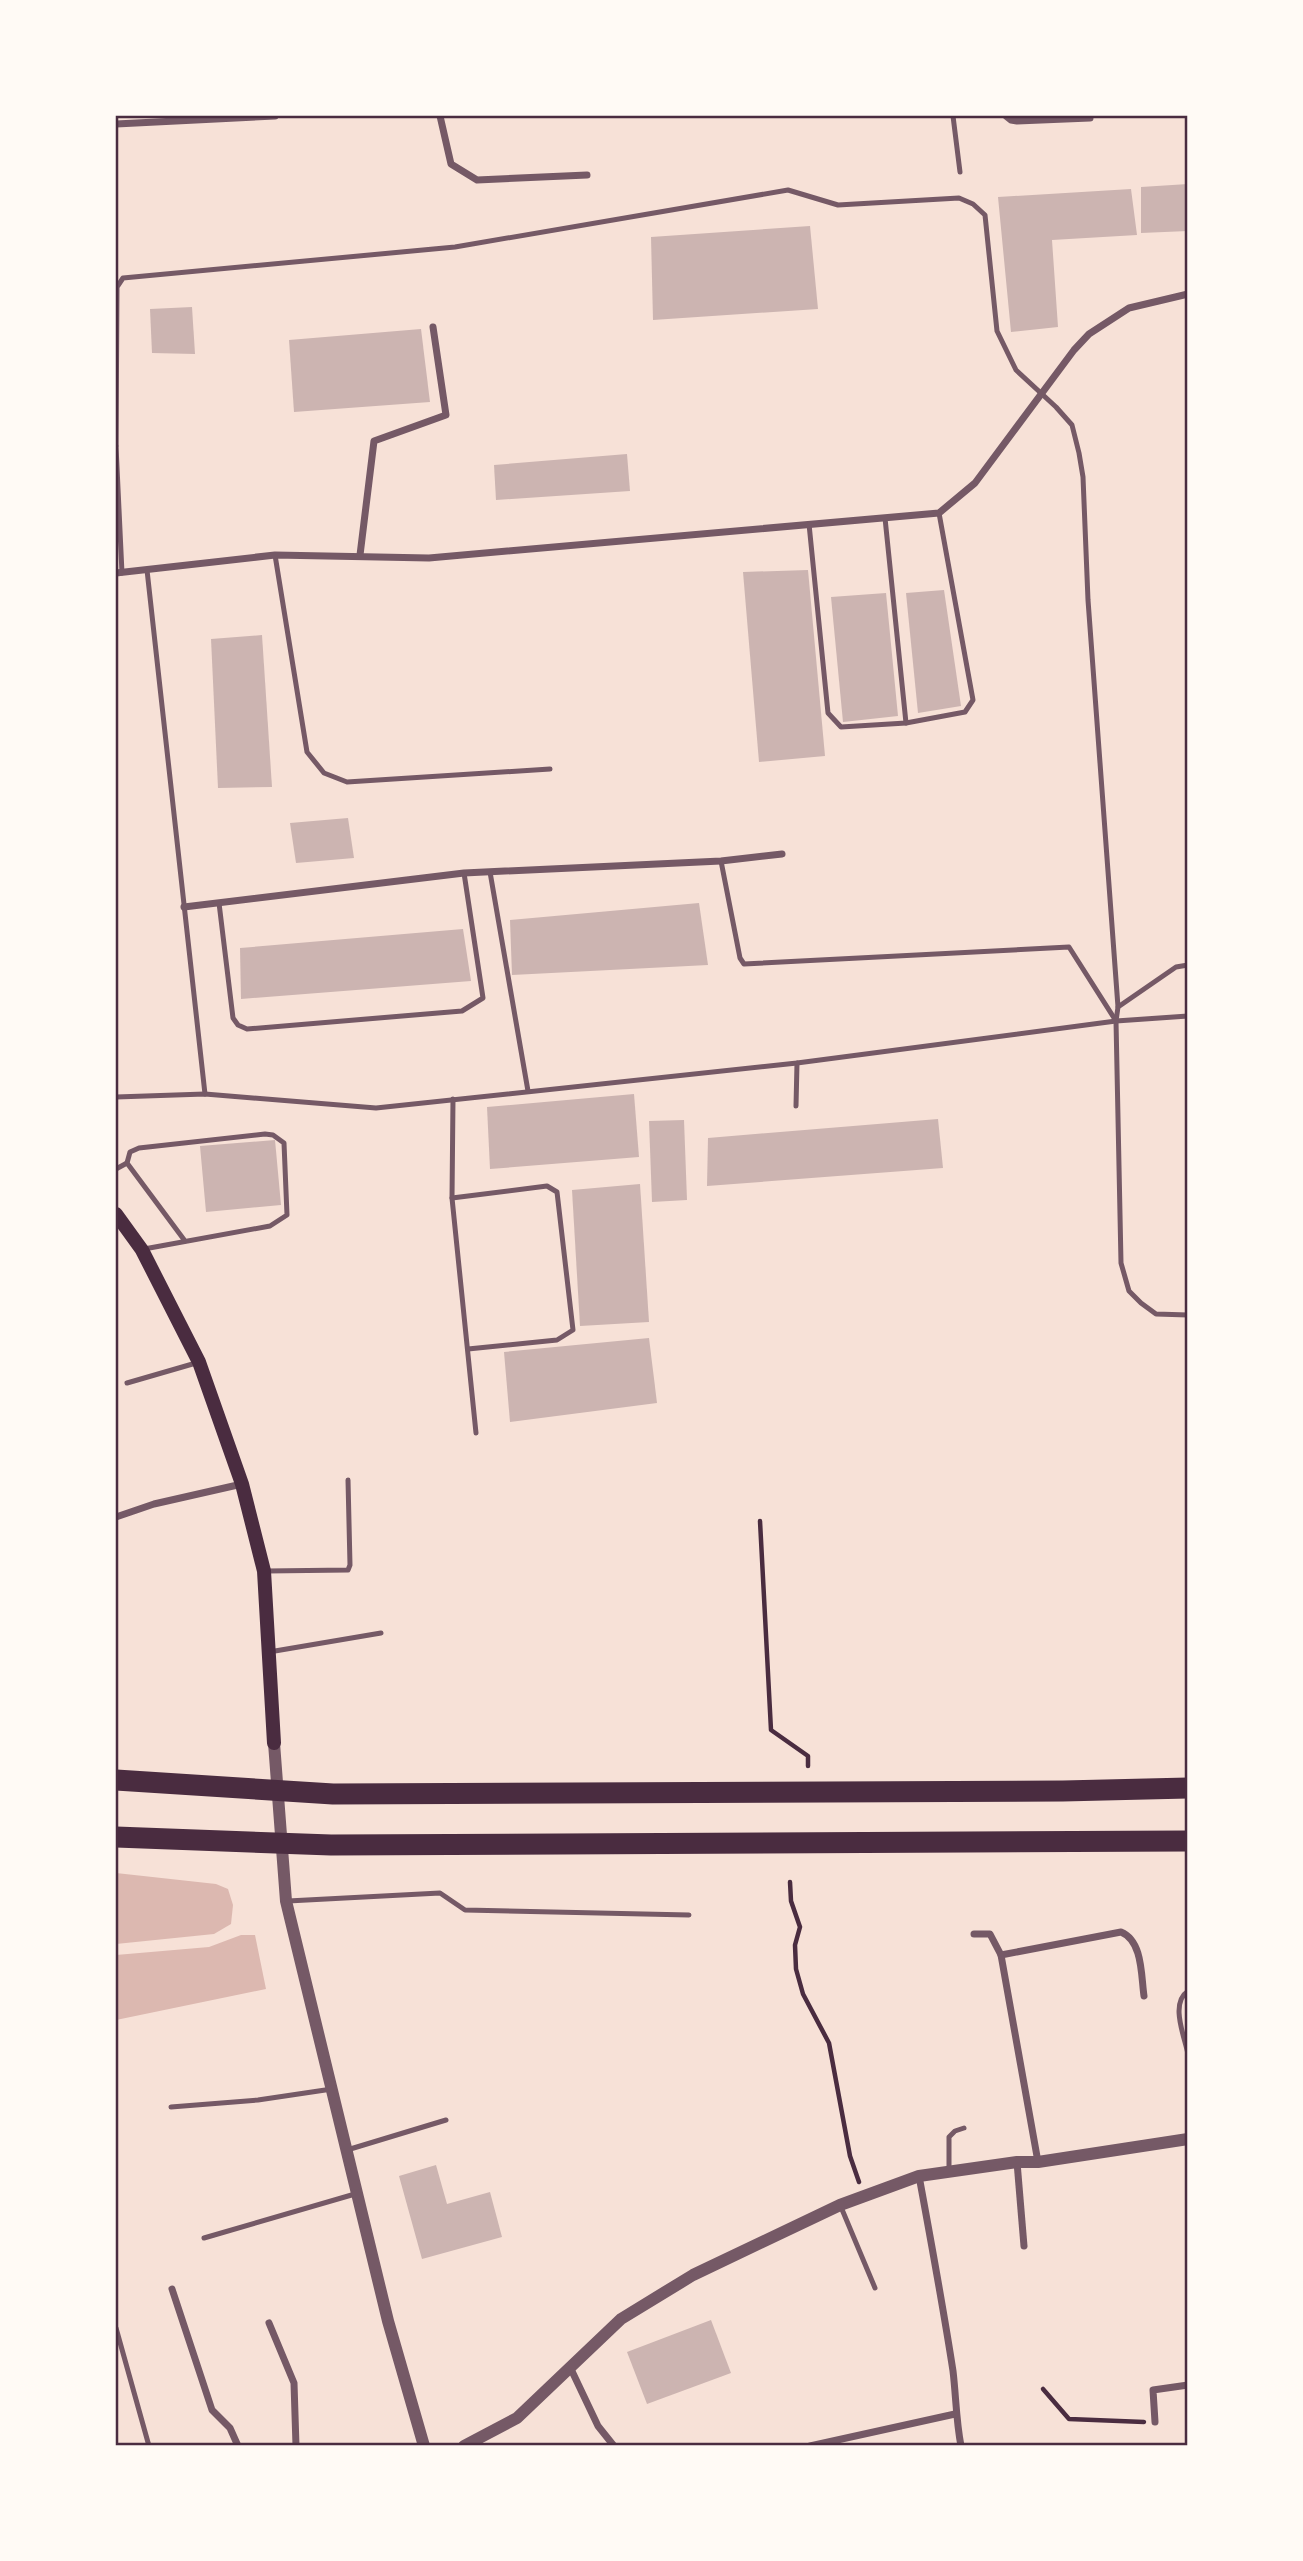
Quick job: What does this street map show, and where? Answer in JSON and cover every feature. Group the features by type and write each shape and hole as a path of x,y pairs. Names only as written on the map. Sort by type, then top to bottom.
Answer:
{"highway":[{"path":"116,1780 332,1794 1063,1791 1188,1788"},
{"path":"116,1836 331,1845 1188,1841"}],"main road":[{"path":"116,1214 142,1250 200,1362 242,1484 264,1571 274,1743"}],"street":[{"path":"116,124 175,118 275,116"},
{"path":"440,116 451,164 477,180 587,176"},
{"path":"1006,116 1017,121 1090,118"},
{"path":"119,573 275,555 429,558 939,513 975,483 1040,394 1090,334 1129,308 1188,294"},
{"path":"360,555 373,441 446,415 433,327"},
{"path":"184,907 464,873 721,861 782,855"},
{"path":"116,1517 154,1504 242,1484"},
{"path":"274,1743 286,1901 388,2321 424,2445"},
{"path":"1001,1955 1121,1932 1136,1944 1144,1996"},
{"path":"974,1934 990,1934 1001,1955 1038,2162"},
{"path":"464,2445 517,2418 621,2319 688,2277 840,2205 919,2176 1017,2162 1038,2162 1188,2139"},
{"path":"1017,2162 1024,2246"},
{"path":"919,2176 944,2311 961,2445"},
{"path":"172,2289 212,2410 230,2428 239,2445"},
{"path":"269,2323 294,2383 296,2445"},
{"path":"569,2367 598,2426 614,2445"},
{"path":"1155,2422 1153,2390 1188,2385"},
{"path":"810,2445 955,2414"}],"lane":[{"path":"953,116 960,172"},
{"path":"119,573 116,446 117,287 122,278 456,247 788,190 838,205 959,198 973,204 985,215 996,331 1016,370 1056,407 1072,425 1076,435 1083,477 1088,600 1118,1007 1116,1021 1121,1263 1129,1291 1156,1314 1188,1315"},
{"path":"809,524 828,713 841,727 906,723 965,712 974,700 939,513"},
{"path":"885,517 906,723"},
{"path":"275,555 307,752 324,773 347,782 550,769"},
{"path":"147,570 205,1094"},
{"path":"721,861 740,958 744,964 1063,946 1070,949 1116,1021"},
{"path":"490,872 528,1091"},
{"path":"219,902 233,1018 238,1025 247,1029 462,1011 483,998 464,873"},
{"path":"1118,1007 1177,967 1188,965"},
{"path":"116,1097 205,1094 376,1108 797,1063 1116,1021 1188,1016"},
{"path":"796,1106 797,1063"},
{"path":"453,1099 453,1198 476,1433"},
{"path":"116,1169 127,1163 130,1152 139,1147 265,1134 273,1135 284,1143 286,1215 270,1226 142,1250"},
{"path":"127,1163 186,1241"},
{"path":"453,1198 547,1186 557,1192 573,1330 557,1340 468,1349"},
{"path":"127,1383 200,1362"},
{"path":"264,1571 348,1570 348,1480"},
{"path":"269,1652 382,1633"},
{"path":"286,1901 440,1893 465,1910 689,1915"},
{"path":"1188,1991 1180,1998 1178,2006 1188,2054"},
{"path":"171,2107 258,2100 332,2089"},
{"path":"347,2150 446,2120"},
{"path":"949,2171 949,2137 964,2128"},
{"path":"204,2238 358,2194"},
{"path":"840,2205 875,2288"},
{"path":"116,2328 149,2445"}],"path":[{"path":"760,1521 771,1730 808,1756 808,1766"},
{"path":"790,1882 791,1901 800,1927 794,1945 796,1969 803,1994 829,2043 850,2156 864,2196"},
{"path":"1043,2389 1069,2419 1155,2422"}],"shaded area":[{"path":"116,1873 216,1884 228,1889 233,1905 231,1924 214,1934 116,1944"},
{"path":"241,1935 255,1935 266,1989 116,2020 116,1955 209,1947"}],"building":[{"path":"1188,184 1188,231 1141,233 1141,187"},
{"path":"1131,189 1137,235 1052,240 1058,327 1011,332 998,197"},
{"path":"810,226 818,309 653,320 651,237"},
{"path":"192,307 195,354 152,353 150,309"},
{"path":"421,329 430,402 294,412 289,340"},
{"path":"627,454 630,491 496,500 494,465"},
{"path":"808,570 825,756 759,762 743,572"},
{"path":"944,590 961,706 918,713 906,593"},
{"path":"886,593 898,716 843,722 831,597"},
{"path":"262,635 272,787 218,788 211,639"},
{"path":"348,818 354,858 296,863 290,823"},
{"path":"699,903 708,965 512,975 510,920"},
{"path":"463,929 471,981 241,999 240,948"},
{"path":"634,1094 639,1157 490,1169 487,1107"},
{"path":"938,1119 943,1168 707,1186 708,1138"},
{"path":"684,1120 687,1200 652,1202 649,1121"},
{"path":"275,1140 281,1205 206,1212 200,1146"},
{"path":"640,1184 649,1322 580,1326 572,1190"},
{"path":"649,1338 657,1403 510,1422 504,1352"},
{"path":"436,2165 447,2204 490,2192 502,2237 422,2259 399,2176"},
{"path":"711,2320 731,2373 647,2404 627,2352"}]}
